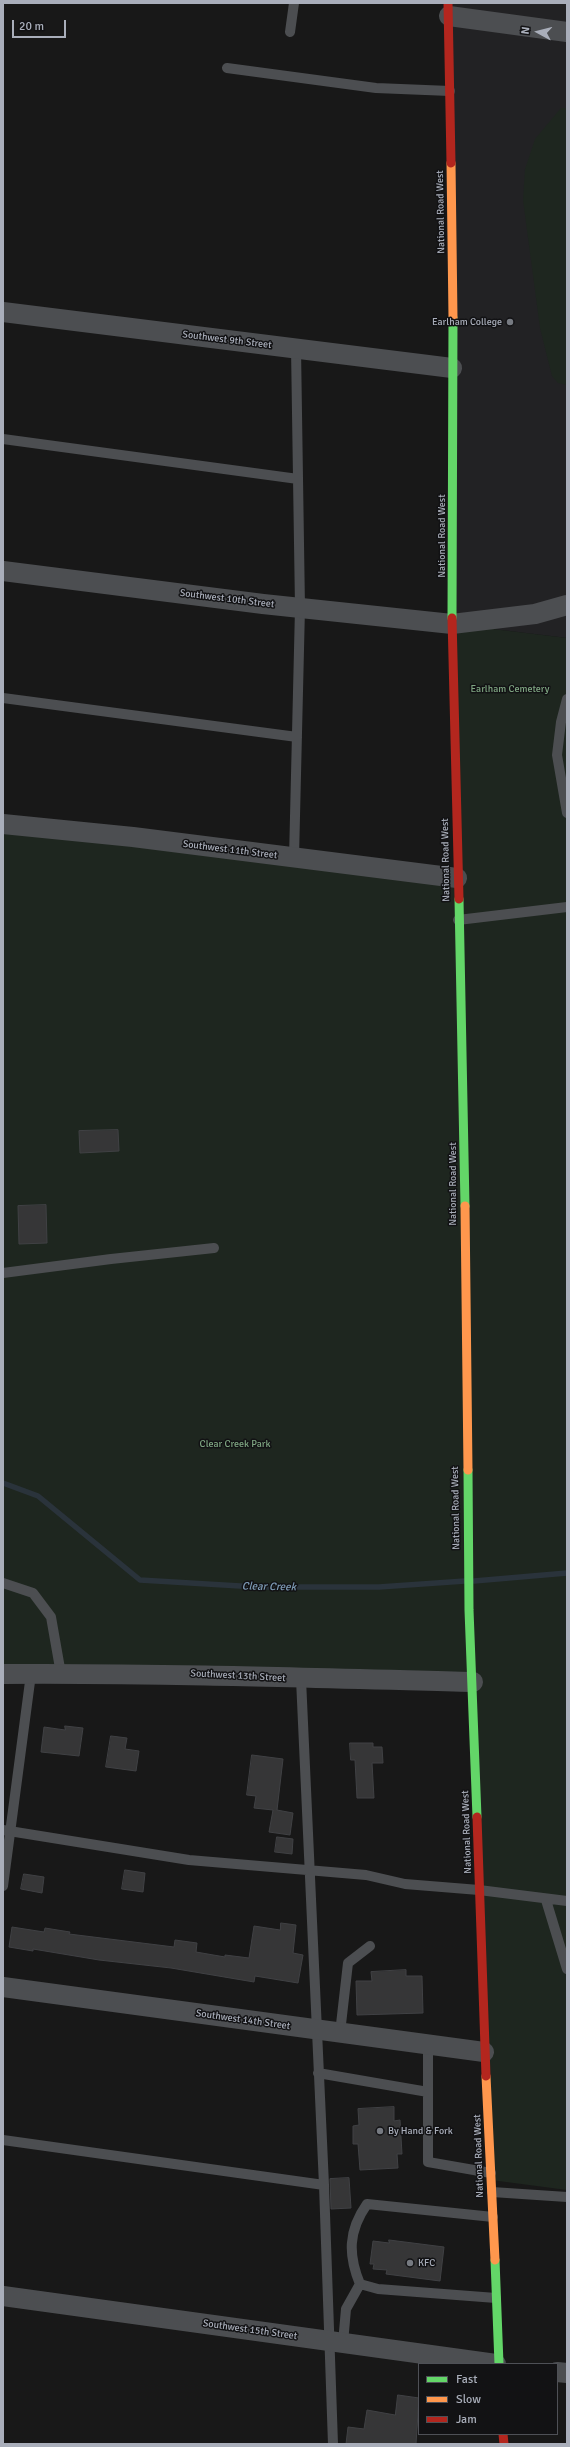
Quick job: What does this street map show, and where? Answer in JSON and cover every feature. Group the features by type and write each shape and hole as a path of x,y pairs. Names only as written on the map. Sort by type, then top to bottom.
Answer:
{"main road":[{"name":"National Road West","path":"448,10 452,368 452,624 463,1113 469,1610 473,1682 484,2052 492,2192 498,2363"}],"street":[{"path":"448,10 567,32"},
{"name":"Southwest 9th Street","path":"3,312 452,368"},
{"name":"Southwest 10th Street","path":"3,571 300,608 452,624 535,614 567,605"},
{"name":"Southwest 11th Street","path":"3,824 133,837 458,878"},
{"name":"Southwest 13th Street","path":"3,1674 178,1673 301,1679 473,1682"},
{"name":"Southwest 14th Street","path":"3,1987 484,2052"},
{"name":"Southwest 15th Street","path":"3,2296 491,2363"}],"lane":[{"path":"290,32 294,3"},
{"path":"227,68 376,88 450,91"},
{"path":"294,858 300,608 296,348"},
{"path":"3,439 298,479"},
{"path":"3,698 297,737"},
{"path":"567,699 561,722 557,755 567,813"},
{"path":"458,920 567,907"},
{"path":"3,1273 214,1248"},
{"path":"3,1583 33,1593 51,1617 61,1674"},
{"path":"3,1886 7,1831 31,1674"},
{"path":"301,1679 318,2073 324,2185 336,2342 333,2444"},
{"path":"7,1831 189,1860 366,1875 405,1884 480,1890 546,1900 567,1901"},
{"path":"546,1900 567,1970"},
{"path":"340,2033 348,1963 370,1946"},
{"path":"428,2045 428,2162 491,2172"},
{"path":"318,2073 428,2092"},
{"path":"3,2140 324,2185"},
{"path":"492,2192 567,2198"},
{"path":"360,2284 352,2266 351,2244 356,2219 367,2204 493,2217"},
{"path":"336,2342 346,2309 360,2284"},
{"path":"360,2284 378,2289 496,2298"}],"shaded area":[{"name":"Earlham College","path":"448,3 567,3 567,638 452,624"}],"green space":[{"path":"561,108 567,108 567,385 558,383 552,376 540,328 523,200 525,169 535,139"},
{"name":"Clear Creek Park","path":"452,624 567,638 567,2190 491,2180 473,1682 3,1674 3,824 457,878"}],"building":[{"path":"118,1130 119,1151 80,1153 79,1131"},
{"path":"46,1205 47,1243 19,1244 18,1206"},
{"path":"65,1726 83,1728 79,1756 41,1752 44,1727 65,1730"},
{"path":"111,1736 127,1738 125,1749 139,1751 136,1771 106,1767"},
{"path":"350,1743 373,1743 373,1747 382,1747 383,1763 372,1763 374,1798 357,1798 355,1760 351,1760"},
{"path":"252,1755 283,1759 277,1810 293,1813 290,1835 269,1832 273,1810 254,1808 256,1796 247,1795"},
{"path":"277,1837 293,1839 292,1854 275,1852"},
{"path":"125,1870 145,1873 143,1892 122,1889"},
{"path":"24,1874 44,1877 42,1893 21,1889"},
{"path":"281,1923 296,1925 293,1953 303,1955 298,1983 255,1976 254,1982 171,1968 99,1960 33,1949 33,1951 9,1947 12,1927 44,1932 45,1928 70,1932 69,1934 174,1947 175,1940 197,1943 196,1952 225,1957 225,1955 249,1958 254,1926 280,1930"},
{"path":"406,1970 406,1976 422,1976 423,2013 357,2015 356,1981 372,1981 371,1972"},
{"path":"394,2107 394,2121 400,2120 402,2154 397,2154 398,2168 360,2170 358,2144 353,2144 353,2126 359,2125 358,2109"},
{"path":"349,2178 351,2208 331,2209 330,2179"},
{"path":"389,2240 444,2247 440,2281 386,2274 387,2270 373,2269 374,2264 370,2264 373,2241 389,2243"},
{"path":"398,2395 418,2398 416,2444 346,2444 348,2427 364,2429 367,2410 395,2415"}],"waterway":[{"name":"Clear Creek","path":"3,1483 38,1496 140,1580 257,1587 379,1587 465,1581"},
{"name":"Clear Creek","path":"474,1581 567,1573"}],"traffic: fast":[{"path":"452,618 453,318"},
{"path":"459,899 465,1206"},
{"path":"468,1470 469,1610 477,1817"},
{"path":"495,2260 499,2363"}],"traffic: slow":[{"path":"451,163 453,318"},
{"path":"465,1206 468,1470"},
{"path":"486,2076 495,2260"}],"traffic: jam":[{"path":"448,3 451,163"},
{"path":"452,618 459,899"},
{"path":"477,1817 486,2076"},
{"path":"503,2435 504,2444"}],"place":[{"name":"Earlham College","path":"510,322"},
{"name":"By Hand & Fork","path":"380,2131"},
{"name":"KFC","path":"410,2263"}],"park label":[{"name":"Earlham Cemetery","path":"510,689"}]}
